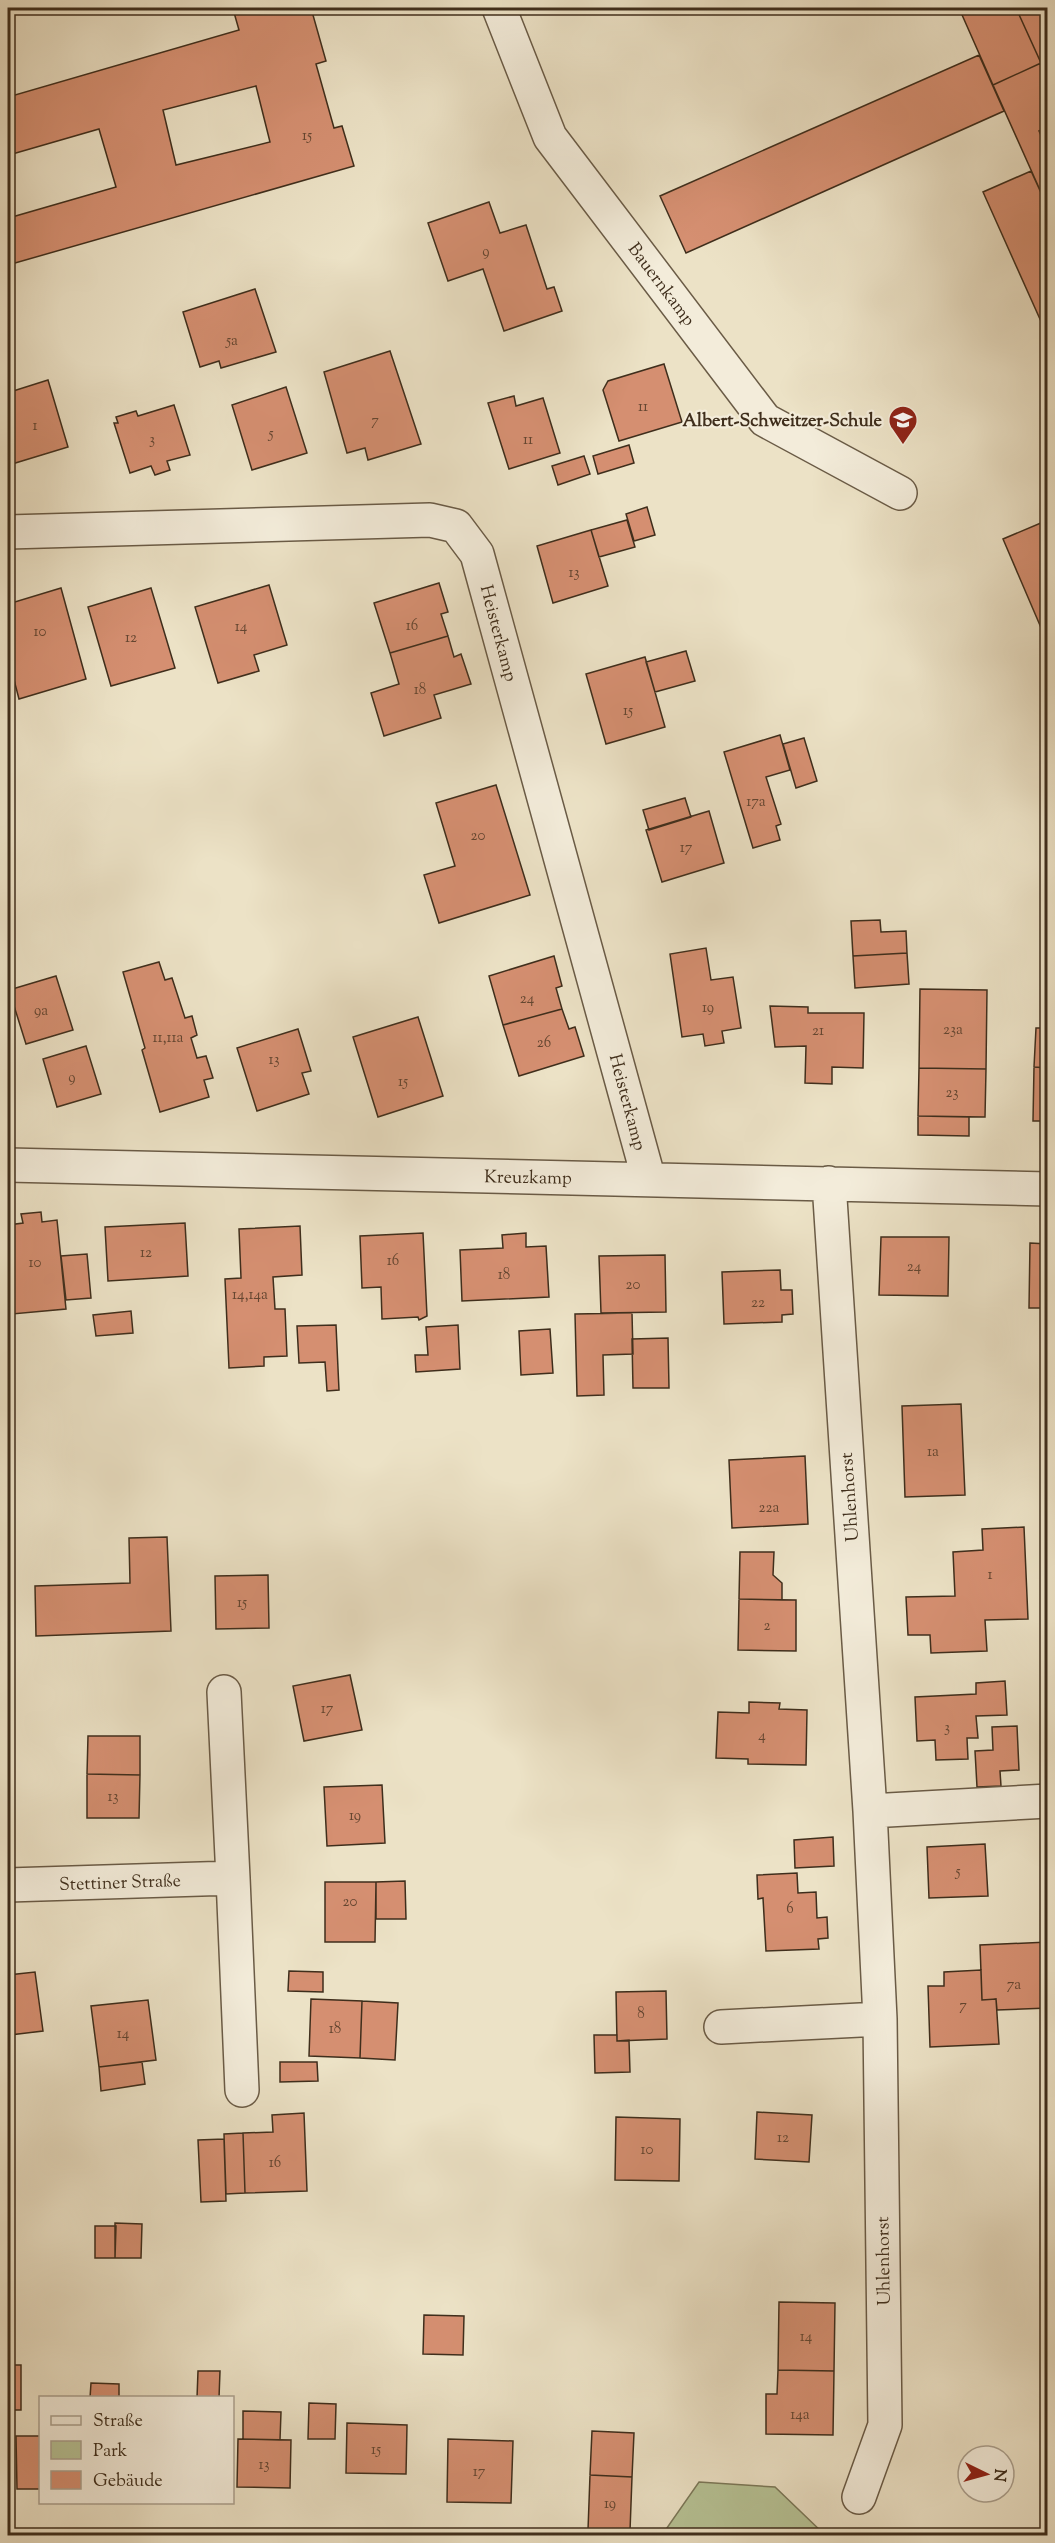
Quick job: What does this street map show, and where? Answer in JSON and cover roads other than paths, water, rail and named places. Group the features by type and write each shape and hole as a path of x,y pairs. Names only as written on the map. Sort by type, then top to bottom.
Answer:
{"street":[{"name":"Bauernkamp","path":"499,8 550,137 765,420 900,494"},
{"name":"Heisterkamp","path":"8,532 429,520 456,526 477,554 649,1180"},
{"name":"Kreuzkamp","path":"8,1165 1047,1189"},
{"name":"Uhlenhorst","path":"829,1183 870,1811 880,2019 885,2425 859,2497"},
{"path":"224,1692 242,2090"},
{"path":"870,1811 1047,1801"},
{"name":"Stettiner Straße","path":"8,1885 233,1878"},
{"path":"721,2027 880,2019"}],"place":[{"name":"Albert-Schweitzer-Schule","path":"903,446"}]}
